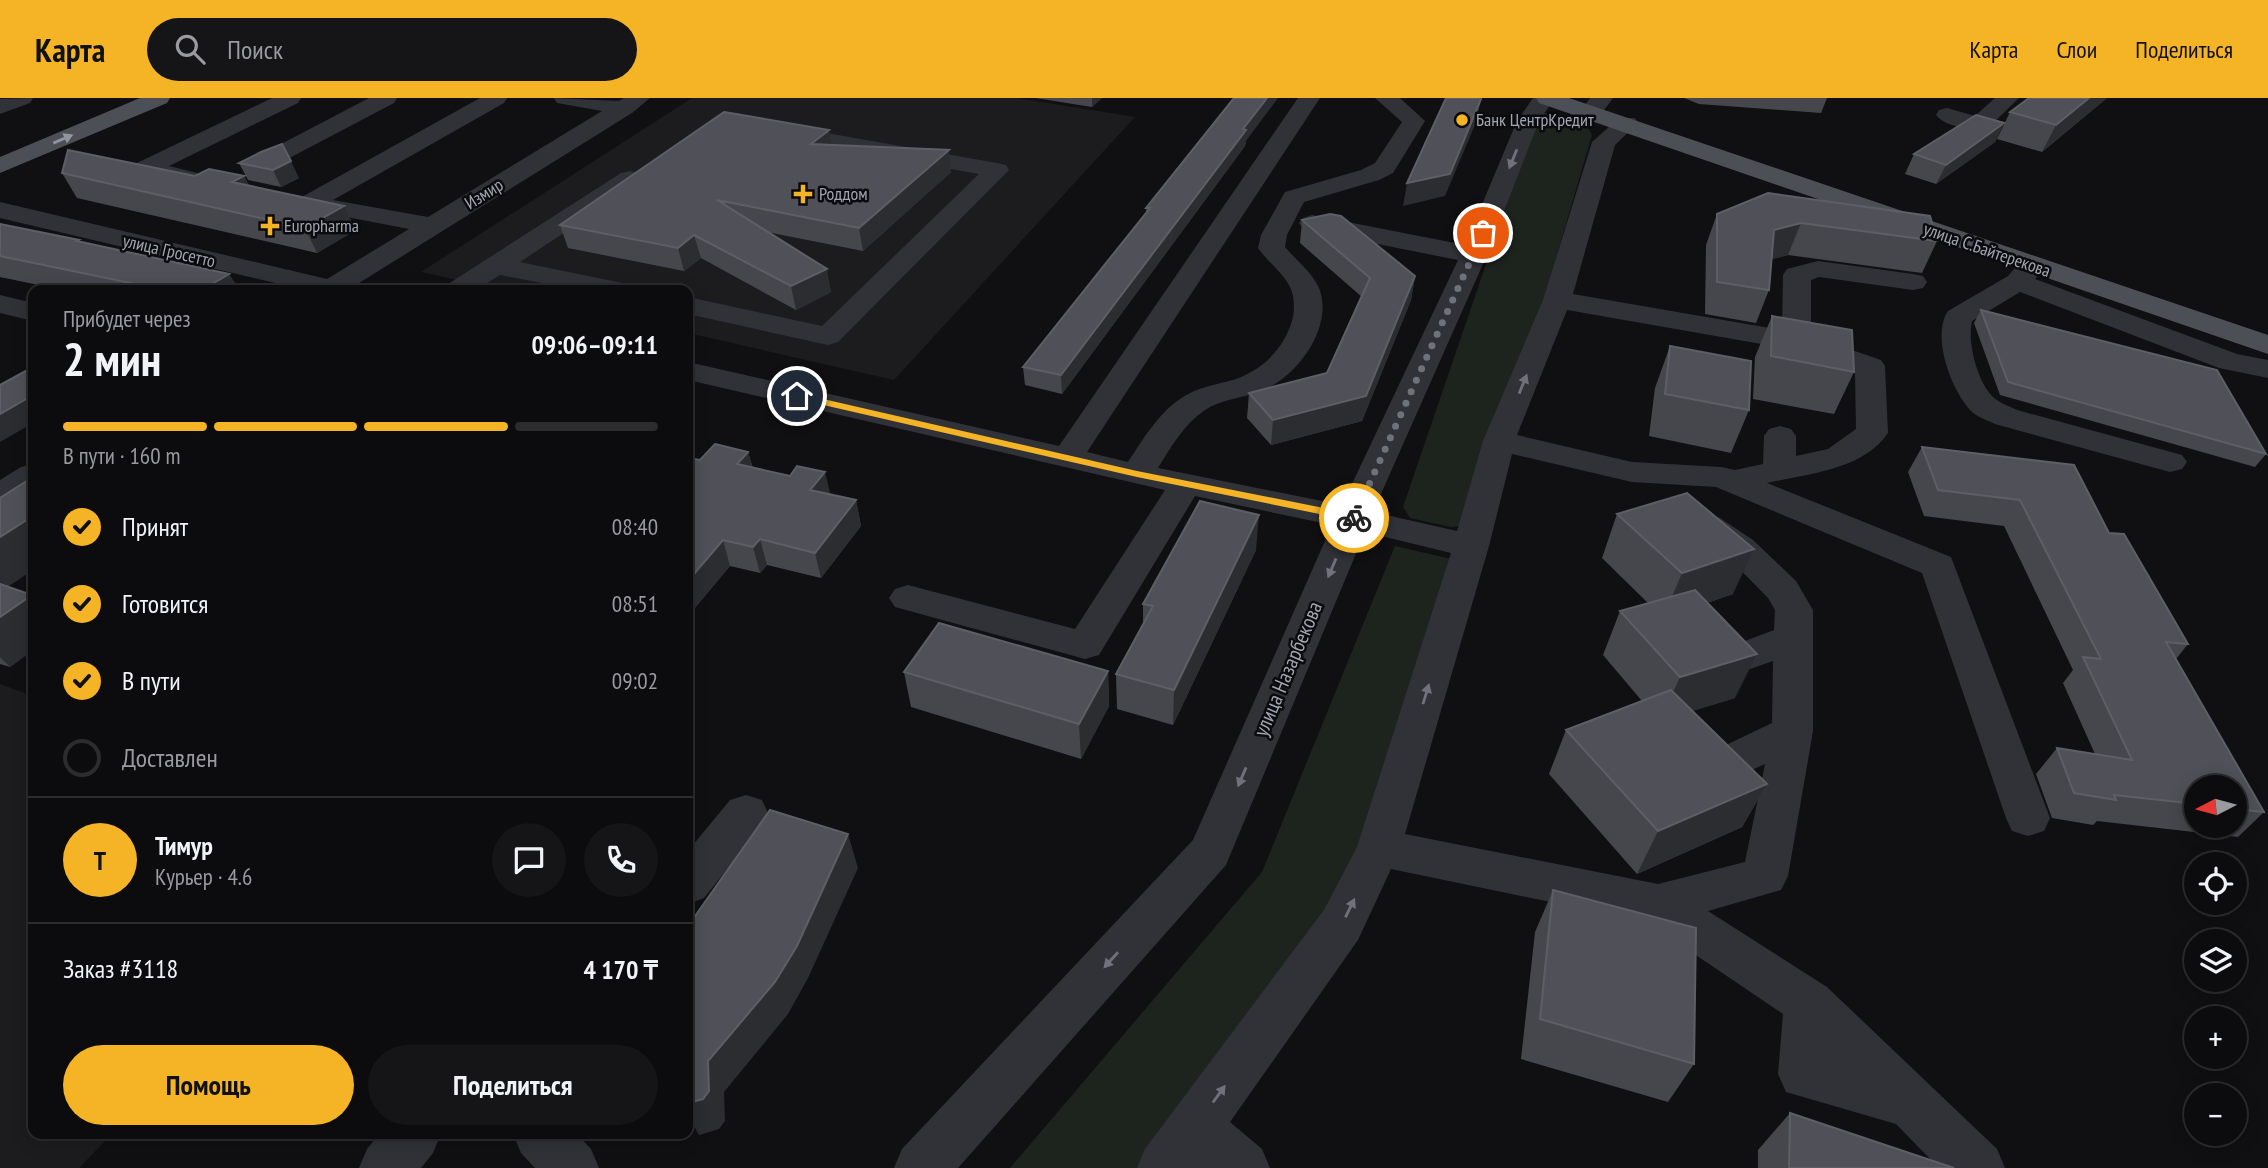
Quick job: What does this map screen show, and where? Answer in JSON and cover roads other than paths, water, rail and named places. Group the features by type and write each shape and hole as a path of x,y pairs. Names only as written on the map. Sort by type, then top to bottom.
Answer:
{"main road":[{"path":"0,146 114,98"},
{"path":"0,166 159,98"},
{"name":"улица С.Байтерекова","path":"1546,98 1607,111 2025,274 2268,345"}],"street":[{"path":"0,107 22,98"},
{"path":"216,185 146,169 290,98"},
{"path":"270,159 386,98"},
{"path":"309,203 496,98"},
{"path":"565,98 631,103"},
{"path":"1067,458 1309,98"},
{"path":"1137,474 1174,419 1196,402 1253,383 1276,371 1289,355 1306,324 1310,307 1305,287 1271,248 1274,235 1294,197 1384,169 1414,121 1386,98"},
{"name":"улица Назарбекова","path":"921,1168 1210,852 1353,518 1475,255 1528,121 1546,98"},
{"path":"1947,115 1979,124 2008,98"},
{"name":"Измир","path":"341,285 631,103"},
{"path":"1243,1168 1179,1148 1341,925 1378,848 1471,546 1499,441 1557,300 1604,142 1607,111"},
{"path":"693,307 828,336 997,170 757,128"},
{"path":"466,285 647,167"},
{"path":"282,198 433,226"},
{"name":"улица Гросетто","path":"0,210 312,285"},
{"path":"1283,218 1475,255"},
{"path":"496,265 593,285"},
{"path":"1796,341 1797,275 1818,269 1913,282"},
{"path":"2170,462 2006,417 1984,406 1970,389 1954,335 1958,317 2025,274 2230,362 2268,369"},
{"path":"1557,300 1796,341 1870,366 1872,433 1839,456 1734,481"},
{"path":"0,304 28,311"},
{"path":"693,372 1137,474 1353,518 1471,546"},
{"path":"1779,470 1780,436"},
{"path":"1499,441 1632,472 1721,477 1938,566 2028,818"},
{"path":"1632,472 1783,590 1794,610 1792,731 1766,876 1658,904"},
{"path":"0,495 28,477"},
{"path":"908,598 1085,645 1186,483"},
{"path":"1730,662 1793,638"},
{"path":"1714,770 1792,731"},
{"path":"693,878 746,813"},
{"path":"1378,848 1658,904 1809,1003 1804,1074 1914,1103 1978,1168"},
{"path":"386,1168 410,1139"},
{"path":"545,1139 572,1168"}],"place":[{"name":"Банк ЦентрКредит","path":"1462,120"},
{"name":"Роддом","path":"803,194"},
{"name":"Europharma","path":"270,226"}]}
